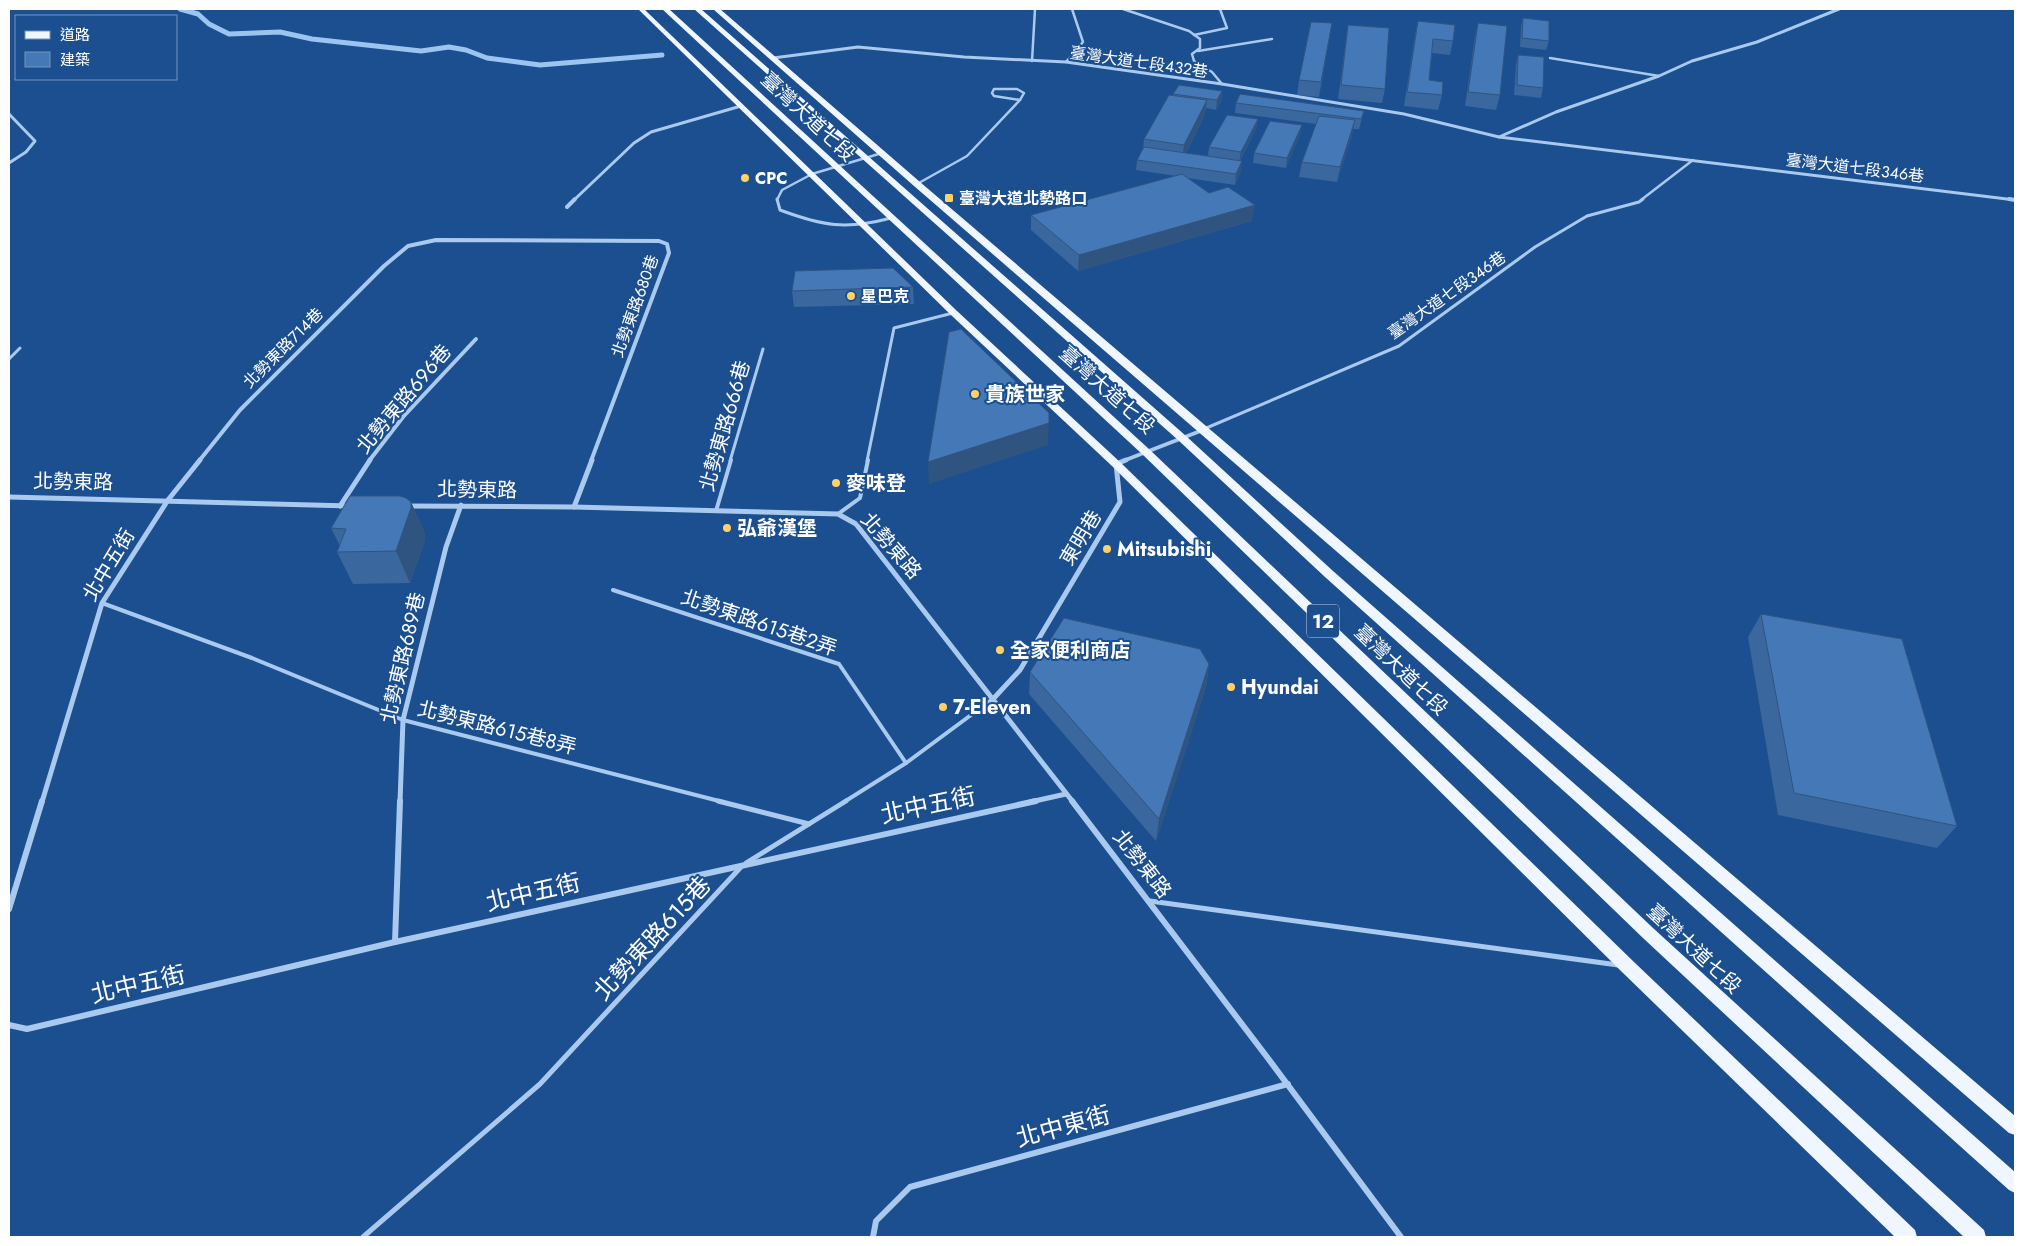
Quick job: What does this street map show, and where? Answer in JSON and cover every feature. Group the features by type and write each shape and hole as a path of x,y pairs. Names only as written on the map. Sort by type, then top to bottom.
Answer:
{"main road":[{"name":"臺灣大道七段","path":"641,9 954,313 1116,464 1628,967 1908,1237"},
{"name":"臺灣大道七段","path":"665,9 1146,452 1648,933 1977,1237"},
{"name":"臺灣大道七段","path":"697,9 1182,438 1329,574 2015,1184"},
{"name":"臺灣大道七段","path":"716,9 917,184 2015,1127"}],"street":[{"path":"1499,137 1556,112 1659,76 1692,61 1757,42 1839,9"},
{"name":"臺灣大道七段432巷","path":"773,58 858,47 964,57 1066,62 1222,84 1404,114 1499,137"},
{"path":"567,207 634,143 651,132 741,106"},
{"path":"9,114 35,141 26,152 9,163"},
{"name":"臺灣大道七段346巷","path":"1499,137 2015,200"},
{"name":"北勢東路714巷","path":"168,500 240,410 384,266 408,246 436,240"},
{"name":"北勢東路680巷","path":"436,240 659,241 667,244 668,253 574,507"},
{"name":"北勢東路696巷","path":"340,506 373,456 402,417 476,339"},
{"path":"1116,464 1204,430"},
{"name":"東明巷","path":"994,698 1020,670 1120,502 1116,464"},
{"name":"北勢東路","path":"9,497 359,506"},
{"name":"北中五街","path":"9,909 102,604 168,500"},
{"name":"北勢東路689巷","path":"396,942 403,720 446,547 462,505"},
{"name":"北勢東路","path":"396,506 574,507 838,514 856,524 994,698 1066,794 1150,900 1401,1237"},
{"name":"北中五街","path":"9,1025 27,1029 396,942 1066,794"},
{"name":"北中東街","path":"873,1237 876,1222 910,1187 1288,1084"}],"lane":[{"path":"1032,60 1035,9"},
{"path":"1066,62 1083,42 1080,32 1073,22 1072,9"},
{"path":"1123,9 1161,21 1194,35 1200,40 1200,48 1192,54 1194,61 1212,72 1222,84"},
{"path":"1194,35 1227,28 1220,9"},
{"path":"1195,52 1272,39"},
{"path":"1550,58 1659,76"},
{"path":"917,184 967,156 1021,100 1024,94 1017,89 998,88 992,91 994,96 1021,100"},
{"path":"882,153 812,174 782,190 777,200 780,210 814,222 844,226 864,225 891,218"},
{"name":"臺灣大道七段346巷","path":"1204,430 1399,346 1535,247 1586,216 1639,202 1693,160"},
{"path":"838,514 860,498 894,328 954,313"},
{"path":"9,359 20,348"},
{"name":"北勢東路666巷","path":"716,511 763,349"},
{"name":"北勢東路615巷2弄","path":"614,590 839,664 906,763"},
{"name":"北勢東路615巷8弄","path":"102,604 252,658 403,720 809,824"},
{"name":"北勢東路615巷","path":"363,1237 540,1084 743,865 906,763 994,698"},
{"path":"1150,900 1628,967"}],"building":[{"path":"1523,18 1549,21 1549,41 1522,38"},
{"path":"1418,21 1455,25 1453,41 1433,39 1429,80 1443,82 1442,95 1407,92"},
{"path":"1311,22 1332,23 1321,82 1299,80"},
{"path":"1478,23 1507,26 1500,95 1468,92"},
{"path":"1348,25 1389,28 1385,89 1341,85"},
{"path":"1518,55 1544,57 1543,88 1517,85"},
{"path":"1179,85 1222,91 1217,100 1173,94"},
{"path":"1240,94 1364,111 1361,119 1236,103"},
{"path":"1169,95 1207,100 1184,145 1144,139"},
{"path":"1227,115 1258,119 1241,152 1209,147"},
{"path":"1319,116 1355,120 1340,167 1302,162"},
{"path":"1270,121 1302,125 1287,158 1254,153"},
{"path":"1144,147 1242,161 1236,174 1137,160"},
{"path":"1182,174 1209,193 1228,187 1255,205 1079,255 1031,215"},
{"path":"893,268 913,287 792,291 795,271"},
{"name":"貴族世家","path":"961,329 1049,413 1049,423 928,462 949,332"},
{"path":"350,496 400,496 411,502 411,508 396,551 337,552 346,529 331,528"},
{"path":"1761,614 1902,639 1957,826 1794,793"},
{"path":"1064,618 1200,649 1209,664 1159,819 1030,672"}],"waterway":[{"path":"180,9 198,14 209,24 229,34 280,32 312,39 421,51 449,47 466,50 487,58 540,65 662,55"}],"place":[{"name":"CPC","path":"745,178"},
{"name":"臺灣大道北勢路口","path":"949,198"},
{"name":"星巴克","path":"851,296"},
{"name":"貴族世家","path":"975,394"},
{"name":"麥味登","path":"836,483"},
{"name":"弘爺漢堡","path":"727,528"},
{"name":"Mitsubishi","path":"1107,549"},
{"name":"全家便利商店","path":"1000,650"},
{"name":"Hyundai","path":"1231,687"},
{"name":"7-Eleven","path":"943,707"}]}
